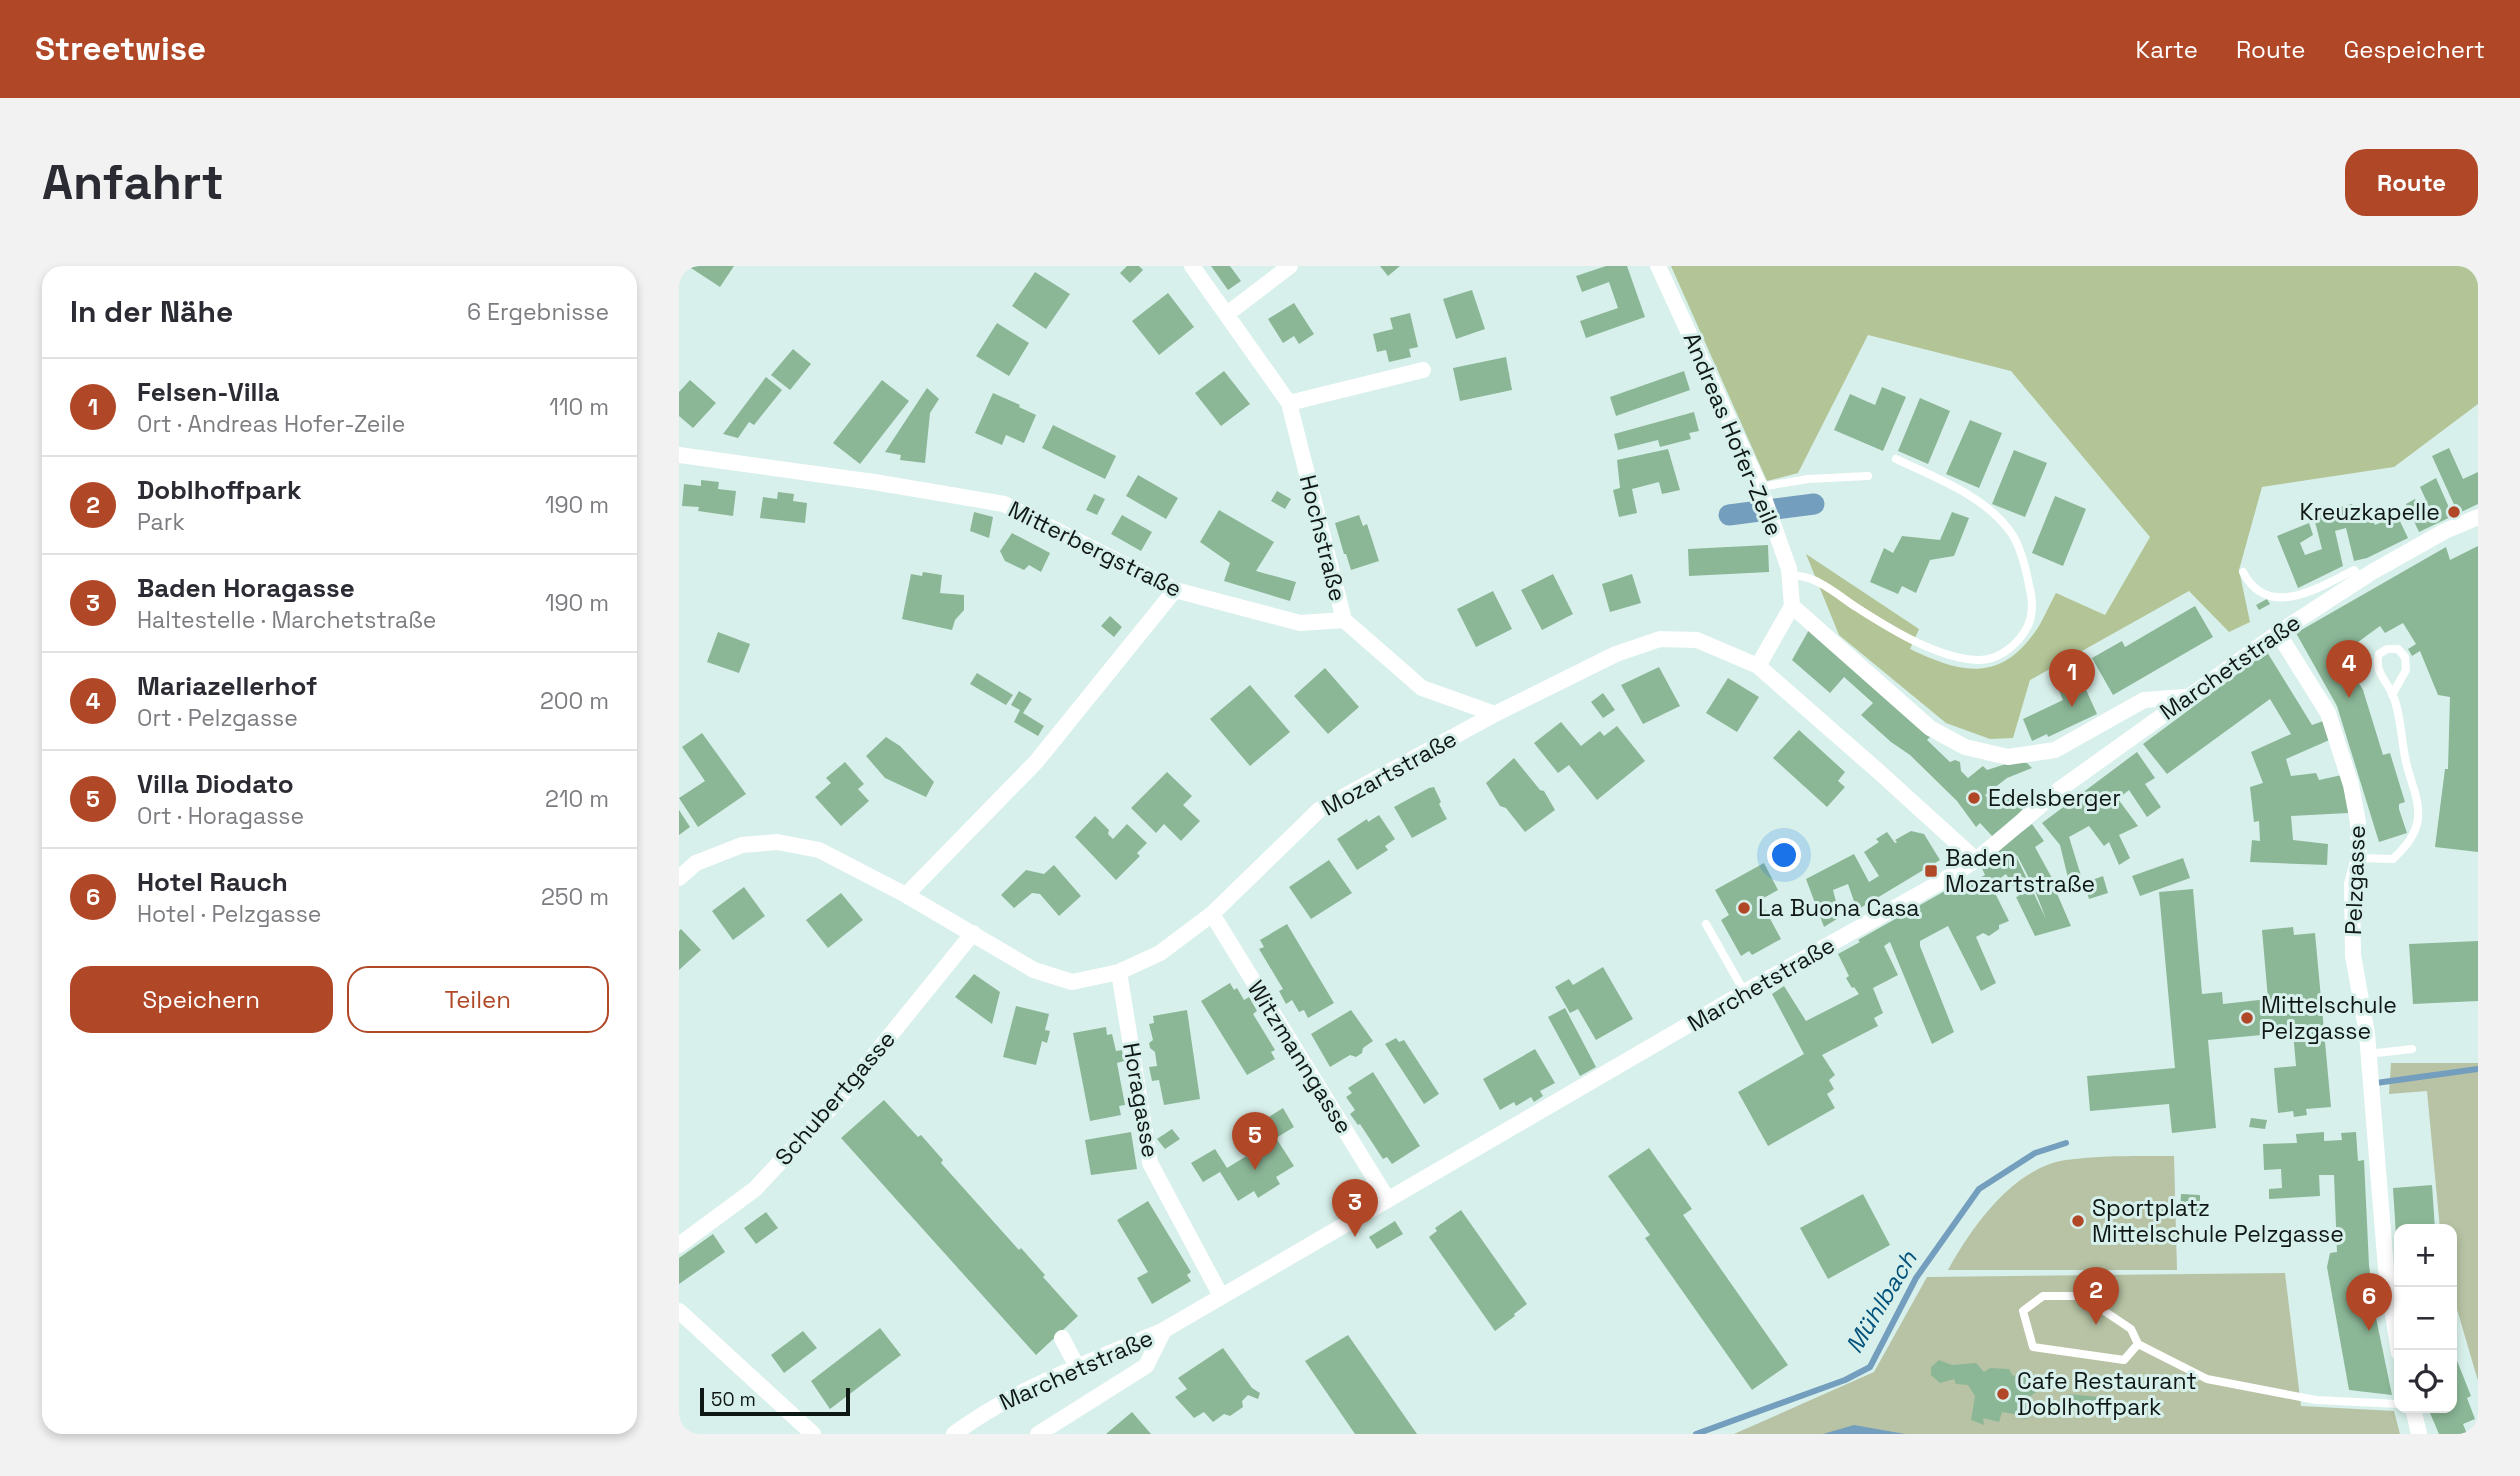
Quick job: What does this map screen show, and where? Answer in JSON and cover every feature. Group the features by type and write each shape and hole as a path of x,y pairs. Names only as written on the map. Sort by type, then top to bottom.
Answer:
{"street":[{"name":"Hochstraße","path":"1192,266 1289,403 1344,620 1422,688 1495,714"},
{"path":"1227,314 1290,266"},
{"name":"Andreas Hofer-Zeile","path":"1658,266 1760,487 1790,575 1792,606"},
{"path":"1289,403 1423,370"},
{"name":"Mitterbergstraße","path":"679,455 874,482 1004,504 1175,590 1300,623 1344,620"},
{"name":"Marchetstraße","path":"954,1434 983,1412 1076,1365 1164,1330 1976,860 2060,789 2278,632 2361,578 2445,531 2478,517"},
{"path":"906,895 1036,762 1175,590"},
{"path":"1758,666 1792,606 1930,728 1965,747 2008,757 2055,750 2144,700 2186,697"},
{"name":"Pelzgasse","path":"2278,632 2328,713 2351,785 2358,822 2359,858 2352,884 2353,955 2368,1054 2386,1269 2399,1350"},
{"name":"Mozartstraße","path":"679,878 696,863 742,845 777,842 819,850 906,895 1034,970 1072,982 1119,972 1160,953 1212,914 1319,810 1495,714 1616,654 1660,639 1697,640 1758,666 1976,860"},
{"name":"Witzmanngasse","path":"1212,914 1388,1200"},
{"name":"Schubertgasse","path":"679,1245 755,1189 837,1101 974,933"},
{"name":"Horagasse","path":"1119,972 1150,1163 1221,1296"},
{"path":"679,1311 813,1434"},
{"name":"Marchetstraße","path":"1038,1434 1063,1428 1146,1366 1164,1330"},
{"path":"1062,1338 1076,1365"},
{"path":"2414,1413 2419,1434"}],"lane":[{"path":"1790,575 1811,579 1880,622 1918,642 1959,658 1981,661 1998,656 2018,643 2028,625 2033,602 2028,575 2012,535 1988,510 1966,493 1896,459"},
{"path":"1760,487 1808,479 1868,476"},
{"path":"2243,572 2248,582 2259,591 2277,598 2306,594 2354,570 2361,578"},
{"path":"2359,858 2393,859 2412,839 2418,819 2417,798 2406,764 2392,695 2378,670 2377,662 2379,654 2387,649 2398,649 2405,657 2406,670 2392,695"},
{"path":"1706,924 1745,993"},
{"path":"2368,1054 2412,1049"},
{"path":"2138,1344 2124,1360 2033,1347 2023,1311 2043,1296 2082,1297 2131,1329 2138,1344 2207,1379 2316,1400 2394,1404"}],"green space":[{"path":"1671,266 2478,266 2478,404 2394,467 2262,487 2239,570 2250,622 2229,632 2189,591 2030,680 2013,738 1990,739 1946,723 1839,635 1806,554 1919,629 1910,649 1943,663 1975,669 1990,667 2018,651 2036,631 2056,593 2105,615 2150,537 2011,371 1868,335 1798,473 1767,481"},
{"path":"2391,1063 2478,1063 2478,1381 2457,1309 2457,1224 2440,1224 2427,1091 2389,1094"},
{"name":"Sportplatz Mittelschule Pelzgasse","path":"2174,1156 2177,1270 1948,1270 1969,1236 1996,1202 2012,1187 2047,1165 2092,1157"},
{"path":"2285,1273 2301,1406 2394,1411 2400,1434 1734,1434 1874,1372 1927,1277"}],"water":[{"path":"1854,1425 1905,1434 1823,1434"}],"building":[{"path":"688,266 734,266 720,287"},
{"path":"1127,266 1139,266 1143,270 1130,283 1120,273"},
{"path":"1211,266 1230,266 1241,281 1228,290"},
{"path":"1380,266 1400,266 1388,276"},
{"path":"1606,266 1627,266 1645,317 1586,338 1580,321 1618,308 1609,282 1582,292 1576,276"},
{"path":"1035,272 1070,294 1046,329 1012,306"},
{"path":"1472,290 1485,329 1456,339 1443,299"},
{"path":"1168,293 1194,327 1159,355 1132,321"},
{"path":"1294,303 1314,334 1299,344 1294,336 1283,343 1268,319"},
{"path":"1410,313 1418,347 1409,349 1411,357 1389,362 1386,350 1377,352 1373,334 1393,329 1390,318"},
{"path":"997,323 1029,343 1009,376 976,356"},
{"path":"793,349 811,364 790,390 771,375"},
{"path":"1506,357 1512,390 1460,401 1453,368"},
{"path":"1224,371 1250,404 1221,426 1195,393"},
{"path":"1684,371 1690,390 1616,416 1610,397"},
{"path":"766,377 782,390 754,425 749,422 738,438 723,434"},
{"path":"690,380 716,403 693,428 679,416 679,392"},
{"path":"882,380 909,401 860,464 833,443"},
{"path":"1882,387 1906,397 1883,451 1834,430 1850,394 1875,405"},
{"path":"927,388 939,399 930,413 925,463 900,460 901,455 885,452"},
{"path":"993,393 1036,415 1024,443 1006,435 1002,445 975,433"},
{"path":"1920,398 1950,411 1928,464 1898,451"},
{"path":"1694,412 1699,431 1689,433 1691,439 1660,447 1658,440 1618,450 1614,434"},
{"path":"1970,420 2002,433 1979,488 1946,474"},
{"path":"1053,425 1116,456 1105,479 1042,448"},
{"path":"2449,448 2463,479 2478,472 2478,504 2419,532 2406,504 2415,499 2423,515 2431,511 2420,487 2436,478 2451,512 2456,509 2432,456"},
{"path":"1668,449 1680,490 1662,494 1659,482 1632,489 1637,513 1619,517 1613,490 1620,488 1617,460"},
{"path":"2014,450 2047,463 2025,517 1992,504"},
{"path":"1138,475 1178,498 1166,519 1126,496"},
{"path":"701,480 719,482 718,489 736,491 733,516 698,511 699,507 682,506 684,484 701,486"},
{"path":"1277,491 1291,499 1285,509 1271,501"},
{"path":"778,492 794,494 793,501 807,503 805,523 760,518 763,497 777,499"},
{"path":"1094,494 1105,499 1097,515 1086,510"},
{"path":"2055,496 2086,509 2063,566 2032,553"},
{"path":"2352,504 2355,512 2367,508 2375,525 2397,515 2408,538 2367,558 2354,561 2346,528 2335,531 2343,566 2298,588 2277,536 2309,523 2313,535 2300,543 2305,555 2322,549 2313,514"},
{"path":"1219,510 1274,542 1256,571 1296,582 1290,601 1224,581 1230,563 1200,542"},
{"path":"974,512 993,517 989,538 970,531"},
{"path":"1952,512 1969,518 1954,556 1930,560 1916,593 1902,586 1898,594 1870,582 1884,548 1893,553 1902,536 1940,540"},
{"path":"1122,515 1152,532 1141,551 1111,534"},
{"path":"1359,515 1363,526 1367,524 1379,561 1351,570 1335,523"},
{"path":"1012,533 1050,553 1041,572 1029,565 1024,570 1005,561 1000,551"},
{"path":"1768,545 1769,572 1689,576 1688,549"},
{"path":"2478,546 2478,852 2435,847 2445,769 2448,769 2450,697 2438,695 2420,651 2412,656 2408,649 2416,644 2403,623 2385,633 2380,626 2354,645 2367,667 2354,675 2363,690 2383,755 2390,753 2405,802 2399,804 2399,809 2407,833 2379,842 2337,706 2296,633 2446,547 2450,560"},
{"path":"923,572 942,575 940,593 964,595 964,610 955,620 952,630 902,619 911,574 922,576"},
{"path":"1553,574 1573,614 1542,630 1521,590"},
{"path":"1632,574 1641,603 1610,612 1602,584"},
{"path":"1493,591 1512,629 1476,647 1457,609"},
{"path":"2267,599 2270,604 2259,610 2256,605"},
{"path":"2195,606 2213,637 2113,695 2092,658 2122,641 2125,647"},
{"path":"1110,616 1122,627 1114,637 1101,626"},
{"path":"1810,628 1931,736 1927,740 1950,762 1960,762 1961,771 1968,778 1983,766 1987,770 2012,762 2027,763 2032,768 2007,778 1985,795 1997,810 2014,794 2026,805 2009,825 1993,837 1980,823 1976,827 1957,801 1910,755 1861,715 1873,703 1844,677 1830,693 1792,660"},
{"path":"718,632 750,644 739,673 707,662"},
{"path":"2267,652 2312,725 2326,720 2334,738 2286,759 2291,776 2316,773 2319,780 2342,775 2350,797 2348,813 2291,816 2293,840 2328,844 2327,865 2250,862 2252,840 2260,841 2259,821 2254,822 2250,787 2263,783 2251,752 2291,734 2270,699 2167,774 2143,744"},
{"path":"1659,667 1680,706 1643,724 1621,685"},
{"path":"1325,668 1359,707 1328,734 1294,696"},
{"path":"2078,672 2097,714 2048,737 2047,734 2032,741 2023,719 2063,700 2056,683"},
{"path":"977,673 1013,695 1006,705 970,684"},
{"path":"1728,678 1759,697 1737,732 1706,713"},
{"path":"1250,685 1290,732 1250,766 1210,719"},
{"path":"1019,691 1032,699 1023,713 1044,726 1038,736 1014,722 1020,710 1011,705"},
{"path":"1603,693 1615,710 1603,718 1591,702"},
{"path":"1561,722 1581,746 1600,731 1604,736 1617,726 1645,761 1597,800 1569,765 1558,773 1534,743"},
{"path":"1799,730 1845,772 1838,781 1845,787 1827,807 1773,758"},
{"path":"702,733 746,794 698,827 679,798 705,781 682,747"},
{"path":"886,737 900,746 934,782 926,797 885,778 866,756"},
{"path":"2137,752 2155,778 2145,784 2161,807 2147,817 2129,790 2118,799 2138,826 2119,835 2130,858 2119,865 2109,842 2104,846 2089,826 2069,837 2082,879 2069,882 2060,845 2042,823"},
{"path":"1514,758 1540,790 1544,791 1555,810 1525,832 1506,808 1500,806 1486,783"},
{"path":"845,762 864,784 858,789 869,801 841,826 815,797 831,783 826,778"},
{"path":"1167,772 1192,796 1183,805 1200,821 1181,841 1164,824 1156,833 1131,808"},
{"path":"1434,787 1447,819 1412,838 1394,807"},
{"path":"679,810 690,827 679,835"},
{"path":"1379,815 1395,839 1385,846 1388,850 1357,870 1337,839 1367,819 1368,822"},
{"path":"1095,816 1109,830 1108,834 1113,839 1127,824 1147,843 1137,853 1140,856 1116,880 1075,837"},
{"path":"2032,824 2044,841 2035,847 2053,880 2071,926 2035,936 2016,897 2019,896 2006,874 1991,885 2009,921 1999,925 1999,929 1989,936 1983,933 1976,937 1996,983 1981,991 1948,926 1920,941 1954,1032 1932,1044 1890,942 1884,946 1898,975 1873,988 1883,1013 1874,1018 1878,1026 1822,1055 1835,1075 1829,1080 1834,1089 1827,1094 1835,1108 1768,1146 1738,1092 1804,1054 1772,994 1784,986 1806,1021 1859,994 1846,978 1849,976 1838,954 1952,887 1954,892 1985,875 1980,864","holes":["2017,855 2034,888 2046,919"]},
{"path":"1911,831 1924,834 1940,860 1857,910 1848,884 1833,890 1840,917 1824,927 1806,879 1854,854 1869,882 1879,876 1864,852 1879,842 1876,839 1887,832 1895,843 1895,840"},
{"path":"2183,858 2190,878 2140,896 2132,876"},
{"path":"1329,860 1352,893 1311,919 1289,887"},
{"name":"La Buona Casa","path":"1764,863 1778,890 1760,900 1781,939 1752,955 1749,951 1741,956 1721,920 1729,915 1715,890"},
{"path":"1054,865 1081,896 1059,916 1040,894 1032,893 1014,908 1001,895 1026,870 1044,874"},
{"path":"2103,876 2108,893 2089,899 2084,883"},
{"path":"744,887 765,916 733,940 712,911"},
{"name":"Mittelschule Pelzgasse","path":"2193,889 2202,994 2222,992 2223,1004 2268,999 2262,930 2293,927 2294,935 2315,933 2331,1107 2306,1109 2307,1115 2294,1117 2293,1111 2278,1113 2274,1068 2296,1066 2293,1032 2208,1040 2216,1128 2172,1133 2169,1104 2090,1111 2087,1076 2175,1068 2159,892"},
{"path":"841,893 863,920 828,948 806,920"},
{"path":"1287,924 1334,1003 1308,1018 1304,1010 1299,1012 1292,1000 1286,1004 1279,991 1283,989 1259,949 1264,947 1260,940"},
{"path":"681,929 701,950 679,970 679,931"},
{"path":"2478,941 2478,1001 2413,1004 2409,944"},
{"path":"1603,967 1633,1019 1596,1040 1578,1009 1570,1013 1555,987 1569,979 1573,985"},
{"path":"974,974 1000,992 992,1024 955,997"},
{"path":"1230,983 1234,990 1237,988 1244,1000 1249,997 1257,1011 1253,1014 1275,1050 1271,1052 1275,1059 1247,1075 1201,1001"},
{"path":"1016,1006 1049,1014 1045,1030 1050,1031 1047,1043 1042,1041 1036,1065 1003,1057"},
{"path":"1565,1008 1596,1067 1580,1076 1548,1017"},
{"path":"1187,1010 1200,1099 1164,1105 1159,1080 1152,1081 1149,1067 1157,1066 1155,1052 1149,1043 1153,1040 1149,1024 1154,1023 1153,1016"},
{"path":"1351,1010 1373,1041 1356,1057 1350,1055 1330,1067 1311,1034"},
{"path":"1106,1027 1107,1035 1112,1034 1116,1051 1122,1050 1124,1061 1117,1063 1125,1105 1119,1106 1121,1115 1090,1121 1073,1033"},
{"path":"1396,1038 1399,1042 1404,1040 1439,1094 1424,1104 1385,1044"},
{"path":"1535,1049 1555,1083 1540,1091 1543,1096 1534,1102 1531,1097 1516,1106 1514,1102 1500,1110 1483,1079"},
{"path":"1373,1072 1420,1146 1392,1164 1387,1157 1383,1159 1360,1124 1358,1125 1350,1114 1355,1110 1346,1097 1352,1093 1348,1088"},
{"path":"884,1100 918,1137 921,1135 943,1160 941,1163 1019,1250 1021,1248 1078,1316 1036,1355 841,1138"},
{"path":"1283,1108 1294,1127 1276,1138 1294,1166 1276,1177 1280,1184 1258,1198 1254,1191 1238,1201 1220,1172 1203,1182 1191,1163 1215,1149 1227,1168 1271,1141 1259,1123"},
{"path":"2251,1118 2267,1120 2265,1129 2249,1127"},
{"path":"1172,1129 1180,1139 1165,1149 1157,1139"},
{"path":"1131,1132 1137,1169 1091,1175 1085,1140"},
{"path":"2324,1132 2324,1141 2342,1140 2341,1133 2356,1132 2358,1161 2364,1160 2369,1265 2375,1313 2392,1395 2349,1390 2327,1267 2330,1253 2337,1252 2334,1175 2319,1175 2320,1196 2269,1199 2269,1189 2282,1188 2281,1169 2264,1170 2263,1144 2297,1143 2296,1134"},
{"path":"1649,1148 1692,1209 1683,1215 1788,1365 1752,1390 1645,1238 1650,1235 1608,1176"},
{"path":"2432,1185 2435,1224 2395,1224 2393,1188"},
{"path":"1863,1194 1890,1245 1828,1279 1800,1228"},
{"path":"2181,1194 2200,1195 2200,1212 2180,1211"},
{"path":"1148,1201 1191,1272 1187,1275 1191,1281 1152,1304 1137,1278 1148,1272 1117,1220"},
{"path":"1461,1210 1527,1304 1495,1331 1429,1237 1437,1231 1435,1228"},
{"path":"766,1212 778,1228 756,1244 744,1228"},
{"path":"1395,1221 1403,1234 1377,1249 1369,1237"},
{"path":"713,1234 725,1252 679,1284 679,1258"},
{"path":"880,1328 901,1355 830,1409 811,1381"},
{"path":"803,1331 817,1348 784,1373 771,1355"},
{"path":"1348,1335 1417,1434 1355,1434 1305,1361"},
{"path":"1223,1348 1252,1388 1260,1393 1258,1399 1248,1395 1242,1401 1243,1407 1230,1416 1224,1414 1213,1422 1204,1412 1194,1418 1175,1397 1187,1389 1178,1378"},
{"name":"Cafe Restaurant Doblhoffpark","path":"1939,1360 1952,1365 1976,1363 1984,1372 1990,1368 2009,1369 2013,1376 2025,1372 2038,1376 2036,1392 2028,1398 2032,1403 2028,1418 2002,1412 1999,1422 1983,1418 1984,1425 1971,1420 1975,1396 1968,1385 1956,1384 1954,1379 1940,1383 1931,1375 1931,1367"},
{"path":"2457,1361 2471,1396 2467,1398 2475,1419 2463,1424 2467,1434 2439,1434 2430,1413 2457,1413"},
{"path":"2069,1394 2098,1397 2096,1411 2068,1408"},
{"path":"1132,1412 1151,1434 1106,1434"}],"waterway":[{"path":"1729,515 1814,504"},
{"name":"Mühlbach","path":"2376,1083 2478,1069"},
{"name":"Mühlbach","path":"1696,1434 1845,1380 1870,1367 1916,1278 1979,1189 2035,1153 2066,1143"}],"place":[{"name":"Kreuzkapelle","path":"2454,512"},
{"name":"Mariazellerhof","path":"2349,698"},
{"name":"Felsen-Villa","path":"2072,707"},
{"name":"Edelsberger","path":"1974,798"},
{"name":"Baden Mozartstraße","path":"1931,871"},
{"name":"La Buona Casa","path":"1744,908"},
{"name":"Mittelschule Pelzgasse","path":"2247,1018"},
{"name":"Villa Diodato","path":"1255,1170"},
{"name":"Sportplatz Mittelschule Pelzgasse","path":"2078,1221"},
{"name":"Baden Horagasse","path":"1355,1237"},
{"name":"Doblhoffpark","path":"2096,1325"},
{"name":"Hotel Rauch","path":"2369,1331"},
{"name":"Cafe Restaurant Doblhoffpark","path":"2003,1394"}]}
